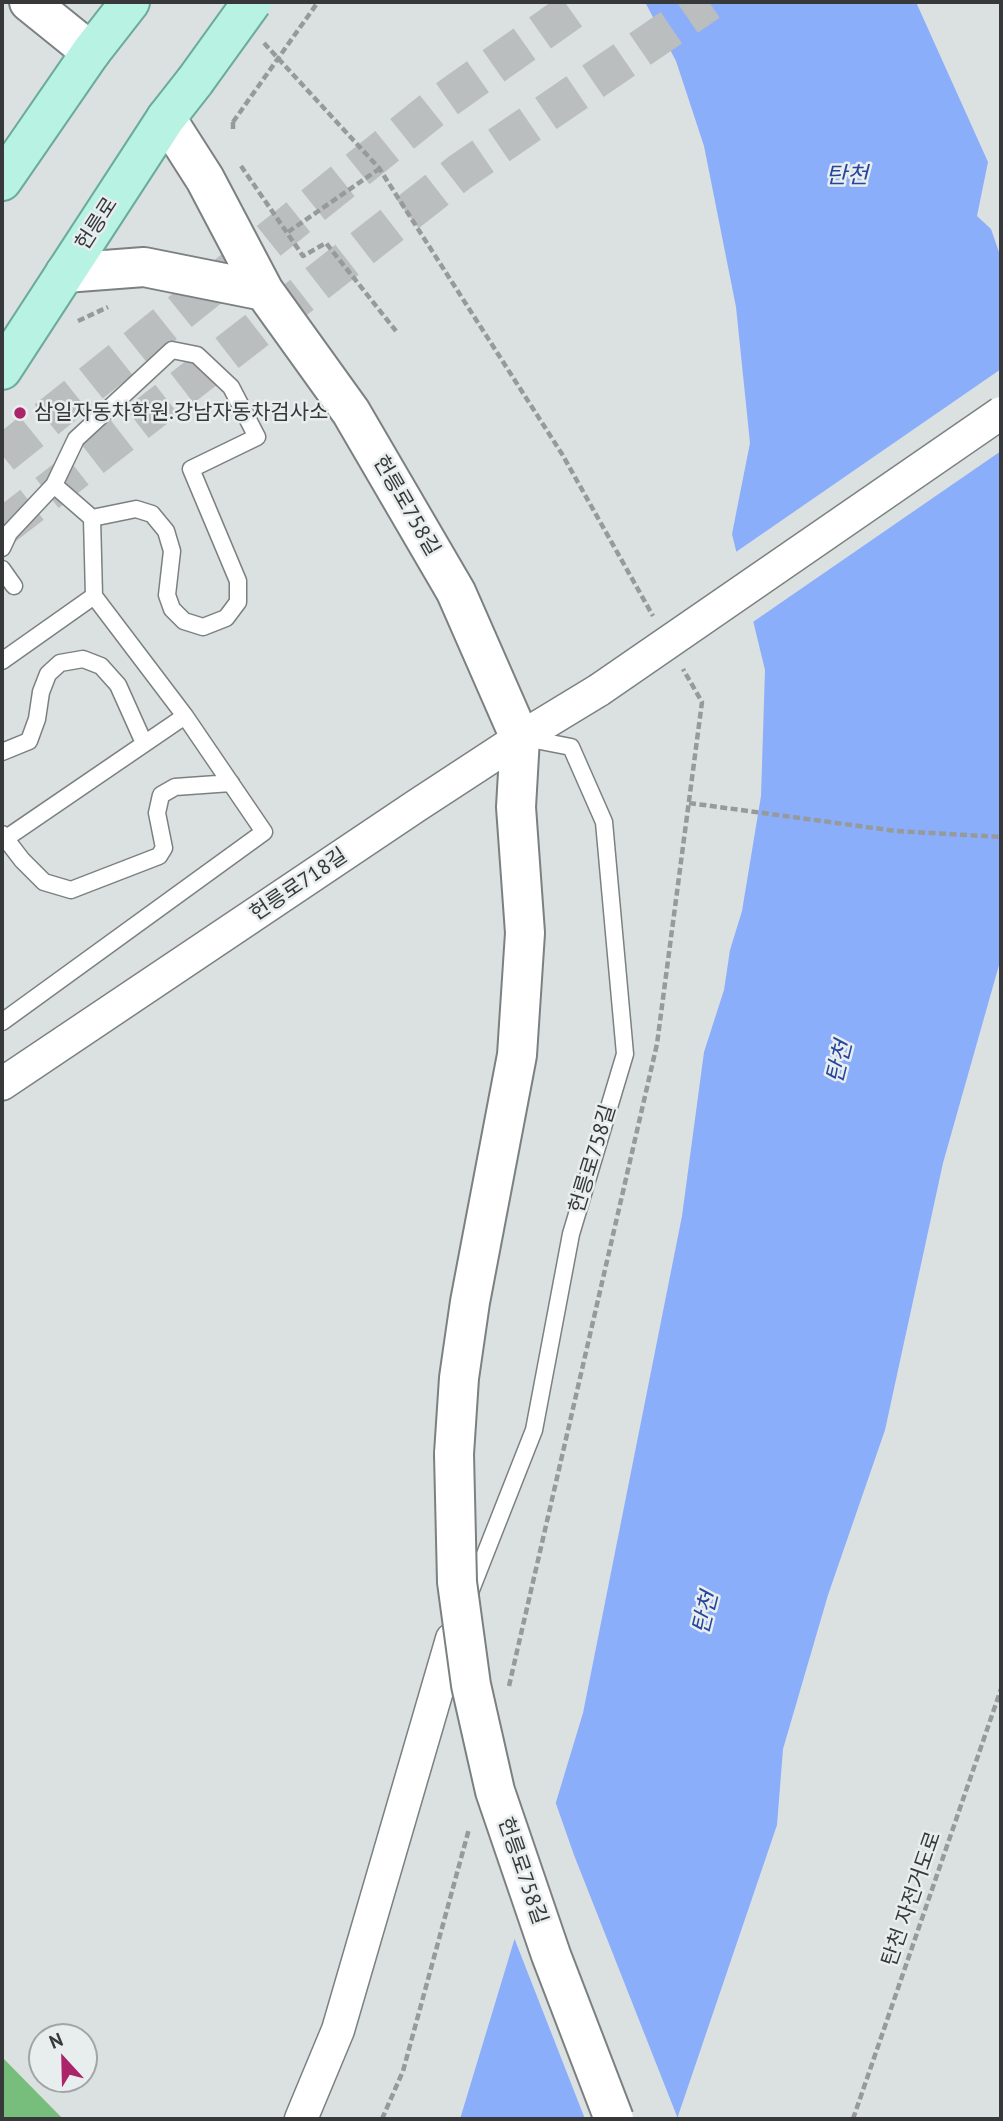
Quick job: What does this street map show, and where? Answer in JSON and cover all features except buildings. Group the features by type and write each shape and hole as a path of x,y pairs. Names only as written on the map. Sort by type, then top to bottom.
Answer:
{"main road":[{"name":"헌릉로","path":"2,370 166,118 252,2"},
{"path":"2,181 91,51 124,11"}],"street":[{"path":"29,2 91,51"},
{"name":"헌릉로758길","path":"166,118 205,179 264,291 351,412 456,592 520,738 516,807 525,933 517,1055 470,1302 459,1378 454,1454 457,1583 471,1685 495,1791 551,1955 614,2119"},
{"path":"65,273 144,267 264,291"},
{"name":"헌릉로718길","path":"2,1084 520,738 599,690 1001,413"},
{"path":"301,2119 338,2030 452,1639"}],"lane":[{"path":"2,548 9,533 54,485 76,439 172,350 197,355 231,387 257,437 191,469 238,581 238,602 226,618 203,627 184,621 172,609 167,594 172,551 166,531 152,514 136,509 92,518"},
{"path":"2,1022 264,832 185,716 93,596 92,518 54,485"},
{"path":"2,569 14,586"},
{"path":"2,661 93,596"},
{"path":"2,752 29,741 48,674 60,663 83,659 101,666 118,685 144,743"},
{"path":"185,716 3,838 44,882 71,890 159,856 164,848 157,813 162,795 175,787 231,783"},
{"name":"헌릉로758길","path":"452,1639 534,1430 571,1234 625,1054 604,822 571,747 520,738"}],"path":[{"path":"233,131 233,122 318,2"},
{"path":"234,156 303,256 326,243 396,331"},
{"path":"288,232 379,168"},
{"path":"689,803 896,831 1001,838"},
{"name":"탄천 자전거도로","path":"853,2119 1001,1689"},
{"path":"382,2119 403,2071"}],"green space":[{"path":"2,2057 28,2083 28,2093 37,2093 63,2119 2,2119"}],"water":[{"name":"탄천","path":"645,2 916,2 988,162 977,216 991,229 1001,258 1001,958 943,1163 885,1430 828,1595 783,1749 777,1825 677,2119 460,2119 583,1713 682,1216 704,1052 724,990 730,950 742,911 761,796 765,670 732,534 750,443 736,307 704,146 676,61"}],"pier":[{"path":"1001,369 1001,451 750,624 733,554"},
{"path":"554,1798 678,2119 585,2119 513,1935"}],"tunnel":[{"path":"2,455 438,105 584,2"},
{"path":"2,528 460,172 709,2"}],"place":[{"name":"삼일자동차학원.강남자동차검사소","path":"20,413"}]}
